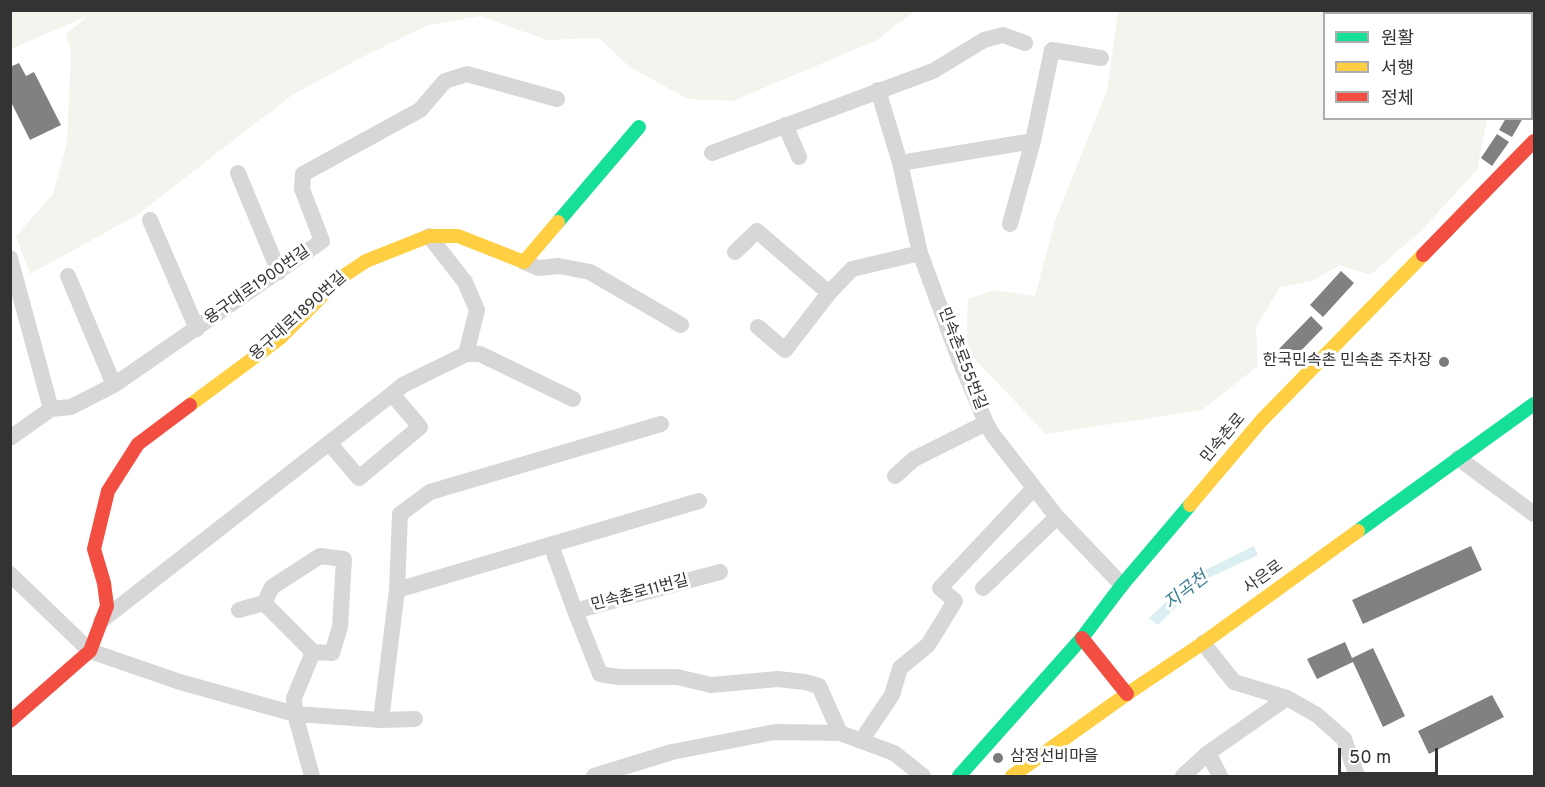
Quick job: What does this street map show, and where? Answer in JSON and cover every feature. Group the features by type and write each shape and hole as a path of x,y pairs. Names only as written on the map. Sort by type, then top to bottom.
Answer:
{"street":[{"path":"712,153 933,70 984,40 1003,35 1025,43"},
{"path":"1010,224 1033,141 1052,50 1101,58"},
{"name":"용구대로1900번길","path":"10,438 51,409 71,407 114,385 322,241 302,189 303,174 420,110 445,81 467,74 557,99"},
{"name":"민속촌로55번길","path":"878,90 900,163 920,253 958,356 986,423 1057,517 1122,585"},
{"path":"784,126 799,157"},
{"path":"639,127 524,262 538,268 559,266 590,272 681,325"},
{"path":"900,163 1033,141"},
{"name":"민속촌로","path":"959,777 1082,638 1122,585 1261,421 1534,141"},
{"path":"238,173 279,272"},
{"path":"150,220 197,329"},
{"path":"735,252 757,231 829,293"},
{"path":"429,236 465,282 477,310 466,354"},
{"name":"용구대로1890번길","path":"10,721 90,651 107,606 104,583 94,549 108,491 138,444 279,339 339,279 366,261 429,236 458,236 524,262"},
{"path":"758,327 785,350 829,293 852,269 920,253"},
{"path":"10,258 51,409"},
{"path":"68,276 114,385"},
{"path":"101,621 403,385 466,354 480,354 573,399"},
{"path":"329,443 359,478 420,427 392,394"},
{"name":"사은로","path":"1012,777 1127,694 1203,643 1534,404"},
{"path":"895,476 914,459 986,423"},
{"path":"381,720 397,590 400,514 429,492 661,424"},
{"path":"1458,458 1534,514"},
{"path":"861,741 892,695 900,668 928,645 955,601 940,588 1034,488"},
{"path":"397,590 699,501"},
{"path":"983,588 1057,517"},
{"path":"551,545 575,611"},
{"path":"239,610 264,603 272,586 320,556 344,552 340,627 332,653 313,652 264,603"},
{"name":"민속촌로11번길","path":"720,572 575,611 600,674 618,677 677,677 711,685 778,679 805,682 819,686 840,733"},
{"path":"10,574 90,651 180,682 295,714 381,720 415,718"},
{"path":"1082,638 1127,694"},
{"path":"1203,643 1234,682 1287,698 1317,715 1344,739 1357,777"},
{"path":"312,777 295,714 294,698 313,652"},
{"path":"1183,777 1208,753 1287,698"},
{"path":"594,777 672,752 775,732 840,733 894,753 923,777"},
{"path":"1208,753 1220,777"}],"shaded area":[{"path":"1442,10 1445,12 1323,12 1323,120 1487,120 1477,170 1421,231 1370,275 1340,265 1312,281 1280,287 1256,327 1258,366 1202,410 1046,434 966,350 968,299 994,290 1035,296 1055,221 1107,91 1118,11"},
{"path":"10,11 915,11 877,40 733,101 688,99 631,68 599,38 547,40 479,16 426,26 292,95 137,215 30,274 16,236 53,194 67,142 71,51 66,34 89,15 11,49"}],"water":[{"name":"지곡천","path":"1254,546 1258,555 1202,581 1158,625 1149,618 1195,575"}],"building":[{"path":"19,63 26,76 34,72 61,125 30,140 10,100 10,67"},
{"path":"1534,69 1533,101 1533,72"},
{"path":"1505,120 1522,120 1512,137 1499,130"},
{"path":"1497,134 1509,142 1492,166 1481,158"},
{"path":"1341,271 1354,283 1323,317 1310,305"},
{"path":"1311,316 1323,328 1289,363 1277,351"},
{"path":"1471,546 1482,570 1363,624 1352,600"},
{"path":"1345,642 1352,658 1373,648 1405,716 1383,727 1353,662 1317,679 1307,659"},
{"path":"1492,695 1504,717 1429,754 1418,731"}],"traffic: fast":[{"path":"558,222 639,127"},
{"path":"1358,531 1534,404"},
{"path":"959,776 1082,638 1122,585 1190,505"}],"traffic: slow":[{"path":"190,405 279,339 339,279 366,261 429,236 458,236 524,262 558,222"},
{"path":"1190,505 1261,421 1423,255"},
{"path":"1012,776 1203,643 1358,531"}],"traffic: jam":[{"path":"1423,255 1534,141"},
{"path":"10,721 90,651 107,606 104,583 94,549 108,491 138,444 190,405"},
{"path":"1082,638 1127,694"}],"place":[{"name":"한국민속촌 민속촌 주차장","path":"1444,362"},
{"name":"삼정선비마을","path":"998,758"}]}
